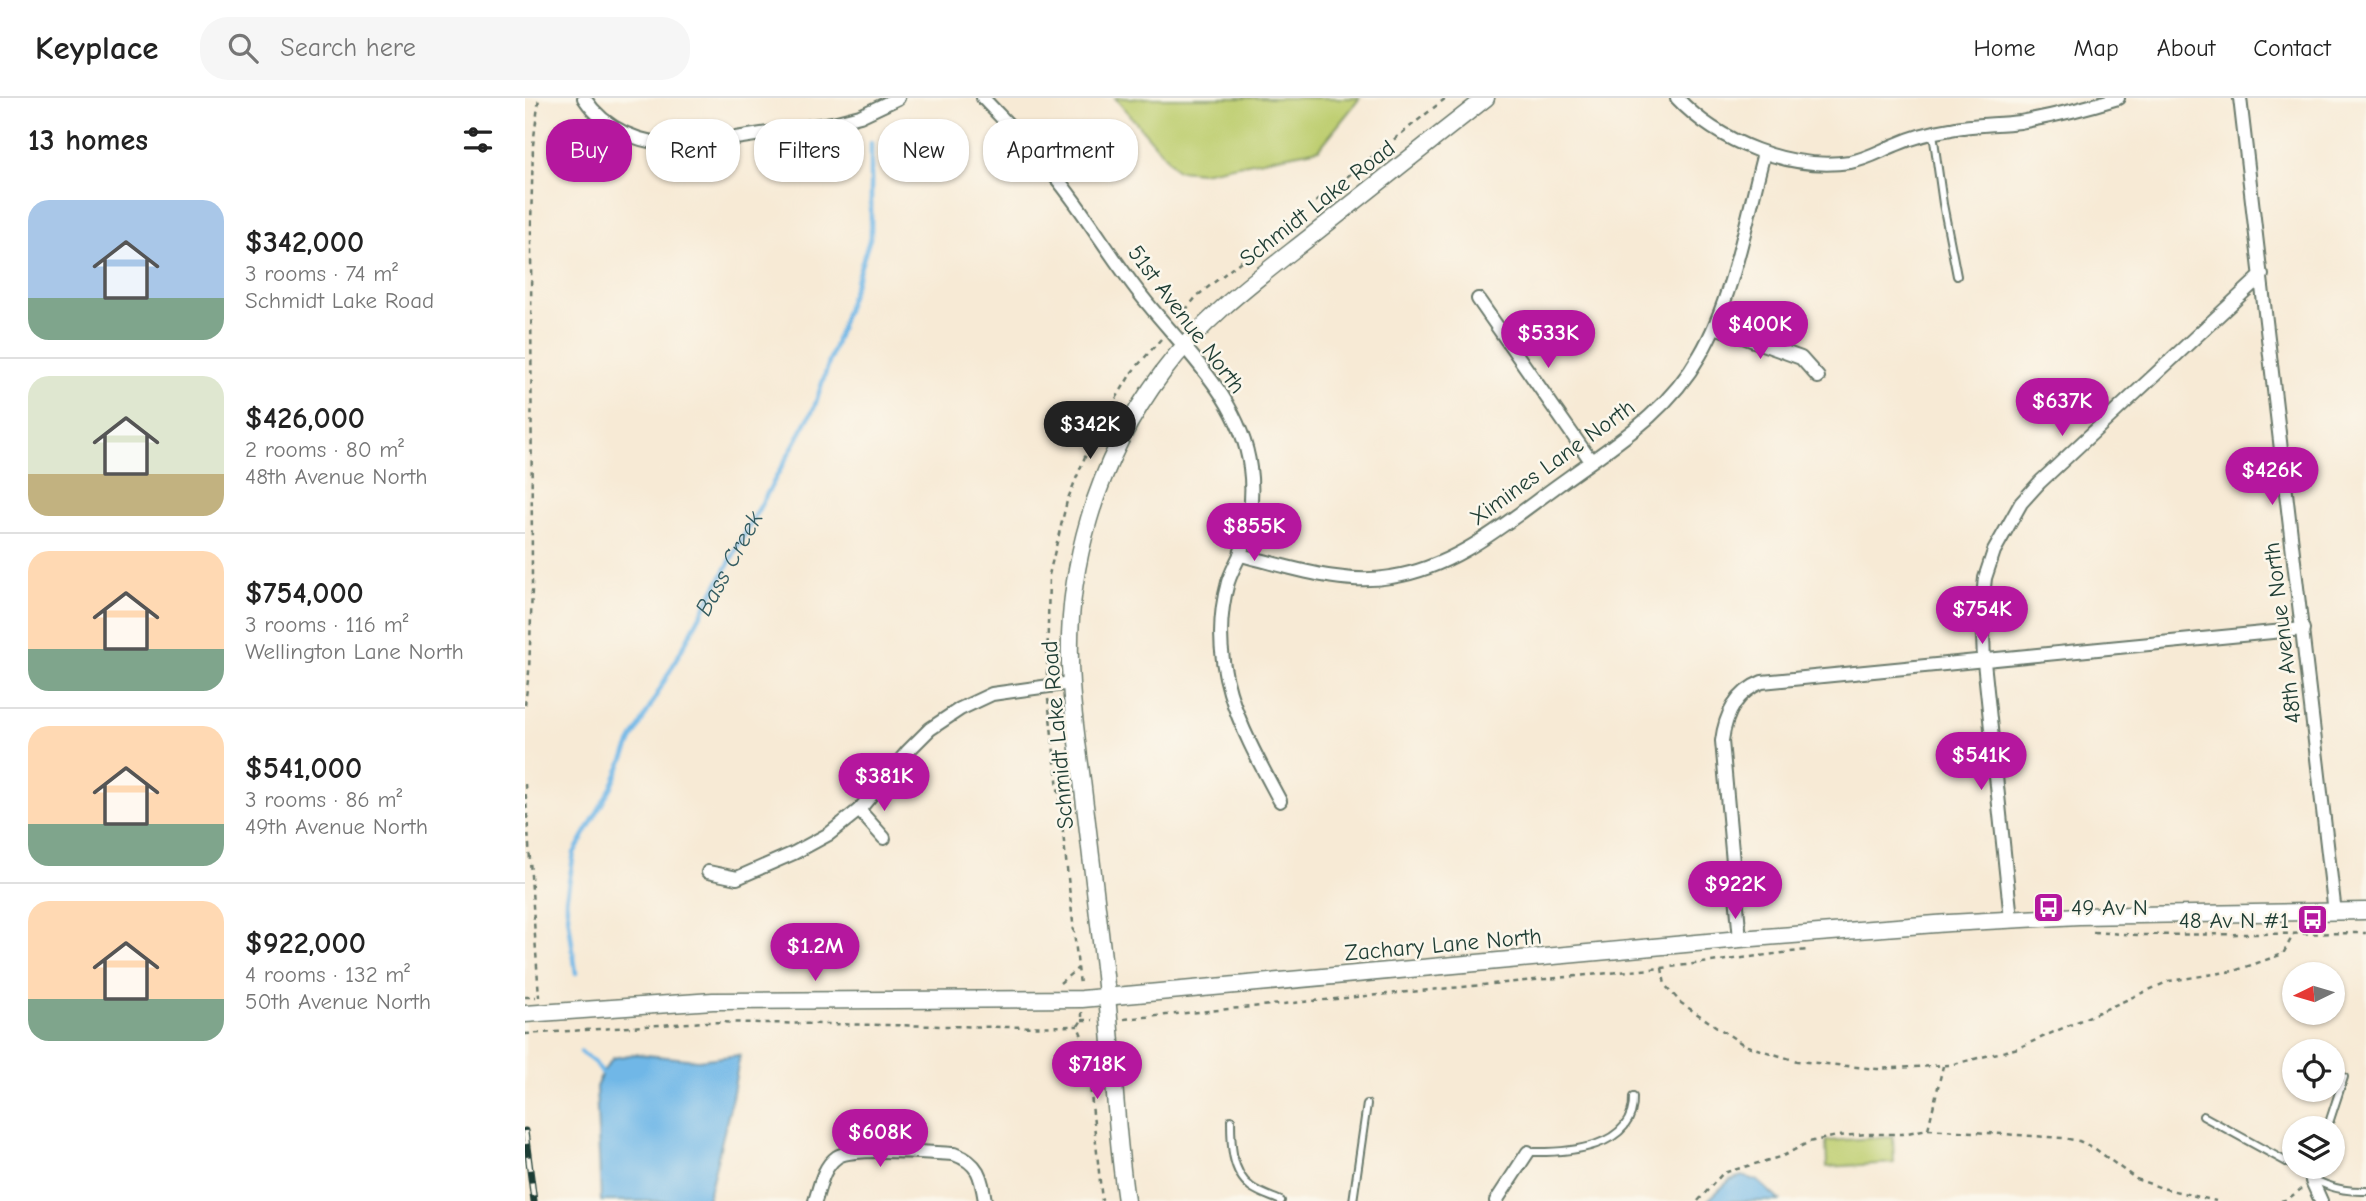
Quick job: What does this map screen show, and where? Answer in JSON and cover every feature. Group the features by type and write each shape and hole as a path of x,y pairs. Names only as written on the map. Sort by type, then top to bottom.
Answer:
{"street":[{"path":"584,98 600,117 616,129 641,141 667,146 690,145 833,123 860,116 898,98"},
{"name":"51st Avenue North","path":"983,98 1053,175 1149,305 1186,346 1231,412 1243,440 1250,468 1251,498 1240,555 1229,581 1220,646 1224,676 1233,705 1246,737 1280,802"},
{"name":"Schmidt Lake Road","path":"1126,1201 1108,997 1071,683 1070,624 1089,514 1109,463 1135,414 1165,369 1203,327 1243,290 1486,98"},
{"path":"1677,98 1710,127 1764,153 1821,163 1851,162 1933,132 2037,118 2118,98"},
{"name":"48th Avenue North","path":"2240,98 2335,913"},
{"name":"Ximines Lane North","path":"1240,555 1327,576 1358,579 1389,578 1420,571 1475,544 1622,441 1651,416 1677,388 1699,357 1715,327 1729,286 1764,153"},
{"path":"2011,919 1984,662 1982,606 1985,578 1994,551 2021,503 2040,482 2262,275"},
{"path":"1478,299 1591,461"},
{"path":"1715,327 1801,358 1818,377"},
{"path":"1739,939 1722,741 1725,723 1732,707 1753,685 2303,629"},
{"path":"708,872 737,878 829,834 859,810 907,752 930,729 960,709 992,694 1071,683"},
{"path":"859,810 884,838"},
{"name":"Zachary Lane North","path":"525,1014 713,1001 1083,999 1739,939 2011,919 2366,911"},
{"path":"815,1201 823,1177 838,1156 860,1151 954,1154 965,1158 976,1167 982,1179 985,1201"},
{"path":"1496,1201 1528,1152"},
{"path":"2312,1181 2321,1201"}],"lane":[{"path":"1933,132 1957,276"},
{"path":"1528,1152 1552,1153 1578,1149 1609,1139 1622,1128 1629,1117 1633,1097"},
{"path":"1353,1201 1367,1104"},
{"path":"2203,1116 2282,1160"},
{"path":"1231,1120 1232,1148 1240,1176 1252,1188 1281,1201"},
{"path":"2310,1179 2341,1190 2366,1191"}],"path":[{"path":"525,705 532,590 531,226 533,145 539,98"},
{"path":"1078,1026 1082,1020 1083,999 1047,685 1049,575 1067,501 1093,437 1132,372 1197,296 1446,98"},
{"path":"525,784 539,997"},
{"path":"2086,932 2138,935 2366,933"},
{"path":"1662,968 1665,985 1681,1003 1744,1045 1797,1061 1877,1069 1943,1065 2018,1048 2169,981 2234,971 2283,954 2293,935"},
{"path":"1082,1020 1110,1020 1662,968 1806,950"},
{"path":"525,1034 705,1022 1078,1026"},
{"path":"1078,1026 1086,1046 1102,1201"},
{"path":"1928,1129 1943,1065"},
{"path":"1698,1201 1723,1173 1783,1156 1809,1142 1837,1136 1902,1134 1928,1129 2079,1141 2111,1158 2136,1179 2216,1201"},
{"path":"2281,1201 2288,1199 2312,1181"}],"green space":[{"path":"1115,98 1360,98 1319,149 1202,172 1177,170 1138,125 1138,119 1133,119"},
{"path":"1893,1137 1894,1163 1827,1167 1826,1141"}],"water":[{"path":"635,1054 698,1060 740,1055 707,1201 601,1201 596,1087 613,1058"},
{"path":"1742,1176 1758,1181 1780,1201 1707,1201 1730,1180"}],"waterway":[{"name":"Bass Creek","path":"576,973 566,900 574,853 612,786 631,742 814,408 871,235 871,143"},
{"name":"Bass Creek","path":"581,1052 595,1063 602,1073"}],"railway":[{"path":"525,1131 534,1201"}],"place":[{"name":"49 Av N","path":"2048,907"},
{"name":"48 Av N #1","path":"2312,920"}]}
